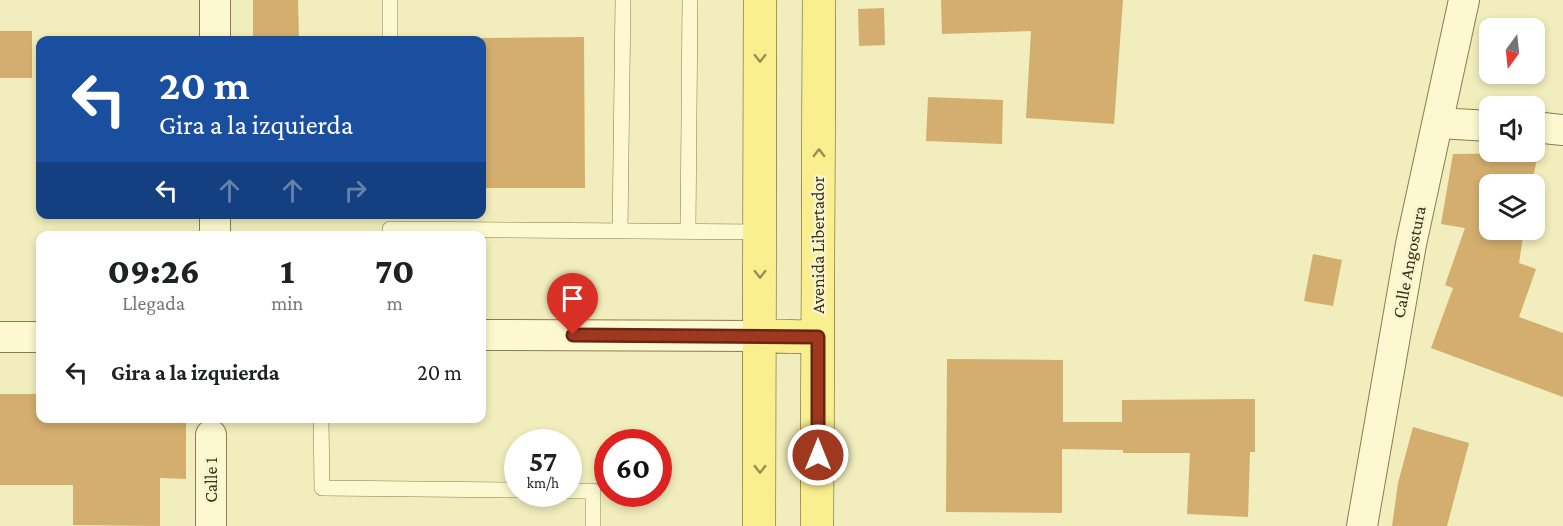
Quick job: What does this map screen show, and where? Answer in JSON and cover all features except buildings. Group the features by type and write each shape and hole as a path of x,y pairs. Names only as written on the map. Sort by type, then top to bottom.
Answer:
{"main road":[{"path":"759,526 760,0"},
{"name":"Avenida Libertador","path":"817,526 819,0"},
{"path":"760,336 818,337"}],"street":[{"path":"215,0 215,36"},
{"name":"Calle Angostura","path":"1362,526 1411,244 1464,0"},
{"path":"1438,123 1479,125"},
{"path":"1545,129 1563,130"},
{"path":"486,335 760,336"},
{"path":"0,337 36,337"},
{"name":"Calle 1","path":"211,435 211,526"}],"lane":[{"path":"390,0 390,36"},
{"path":"620,231 623,0"},
{"path":"688,231 690,0"},
{"path":"390,226 760,232"},
{"path":"321,423 322,488 504,490"},
{"path":"582,491 593,491 593,526"}],"route":[{"path":"573,335 818,337 818,455"}]}
